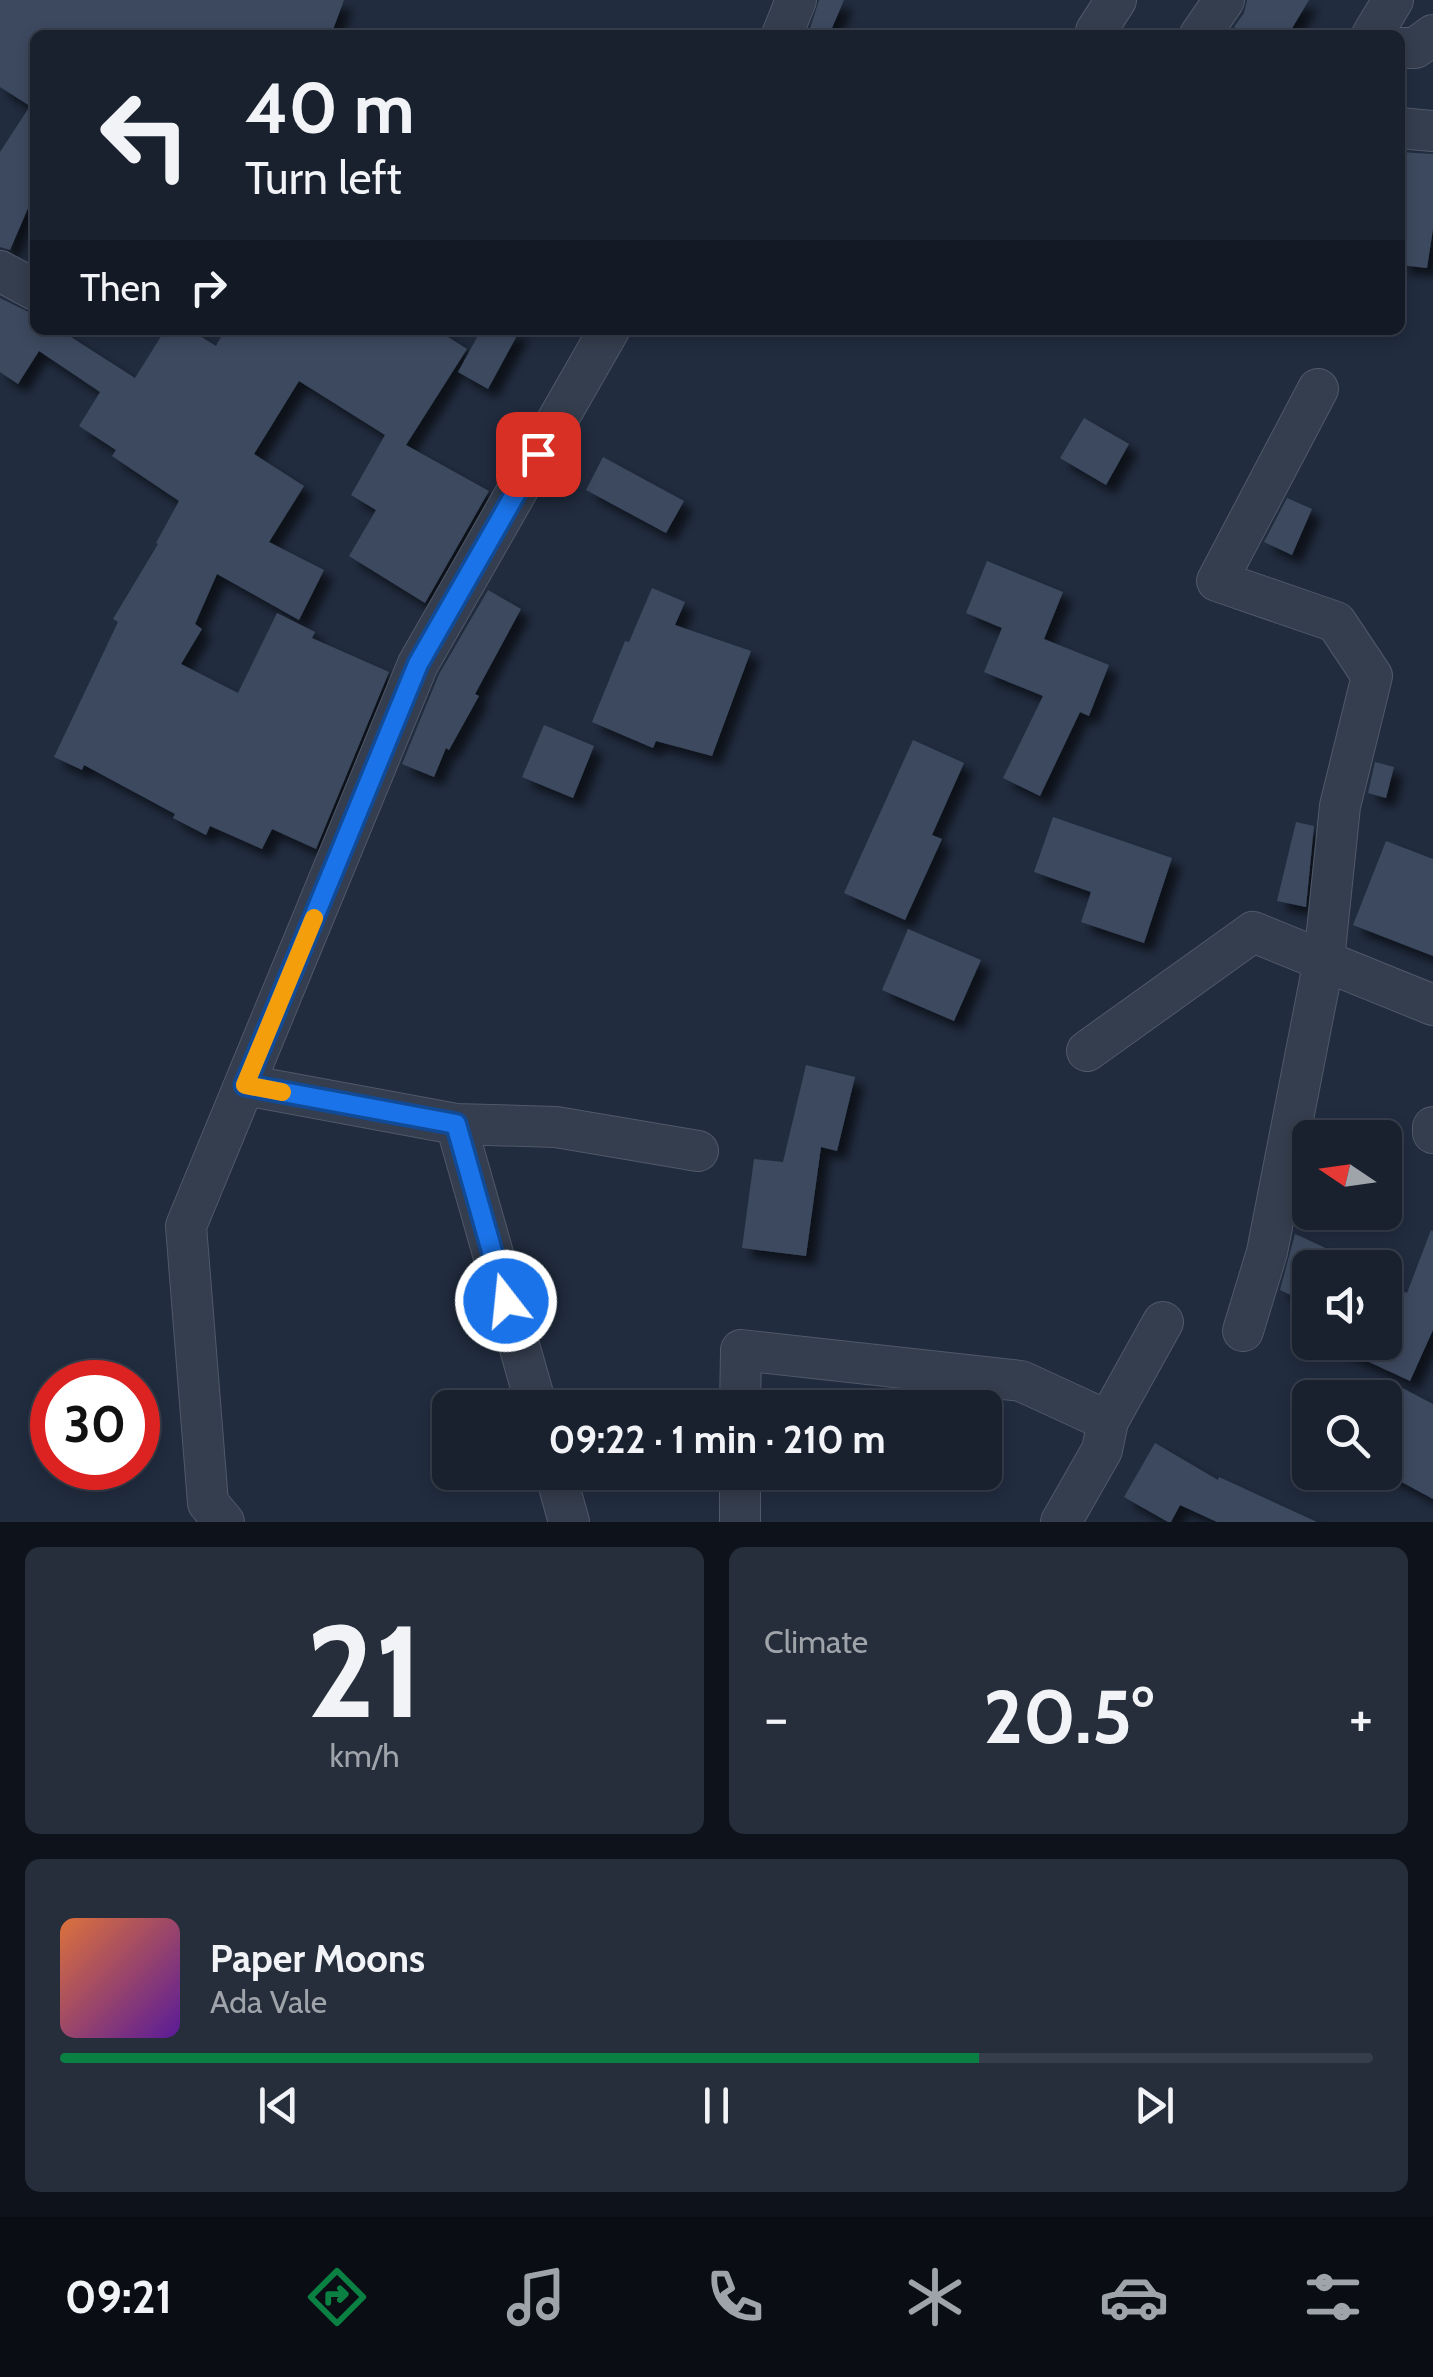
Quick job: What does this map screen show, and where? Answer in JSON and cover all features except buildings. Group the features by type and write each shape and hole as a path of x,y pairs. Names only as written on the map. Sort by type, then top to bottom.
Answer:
{"street":[{"path":"784,30 796,0"},
{"path":"1203,30 1224,0"},
{"path":"1375,30 1393,0"},
{"path":"1405,48 1415,48 1433,34"},
{"path":"1405,128 1433,131"},
{"path":"0,271 30,287"},
{"path":"224,1522 208,1503 186,1226 418,664 605,335"},
{"path":"1243,1331 1268,1252 1324,960 1340,806 1372,676 1336,622 1217,580 1318,389"},
{"path":"1087,1051 1252,932 1433,1005"},
{"path":"245,1085 456,1124 556,1127 698,1151"},
{"path":"456,1124 532,1390"},
{"path":"1061,1522 1102,1450 1108,1420 1163,1322"},
{"path":"740,1390 740,1350 1021,1381 1108,1420"},
{"path":"560,1490 569,1522"},
{"path":"740,1490 740,1522"}],"slow traffic":[{"path":"282,1092 245,1085 314,918"}],"route":[{"path":"506,1301 456,1124 245,1085 418,664 538,454"}]}
